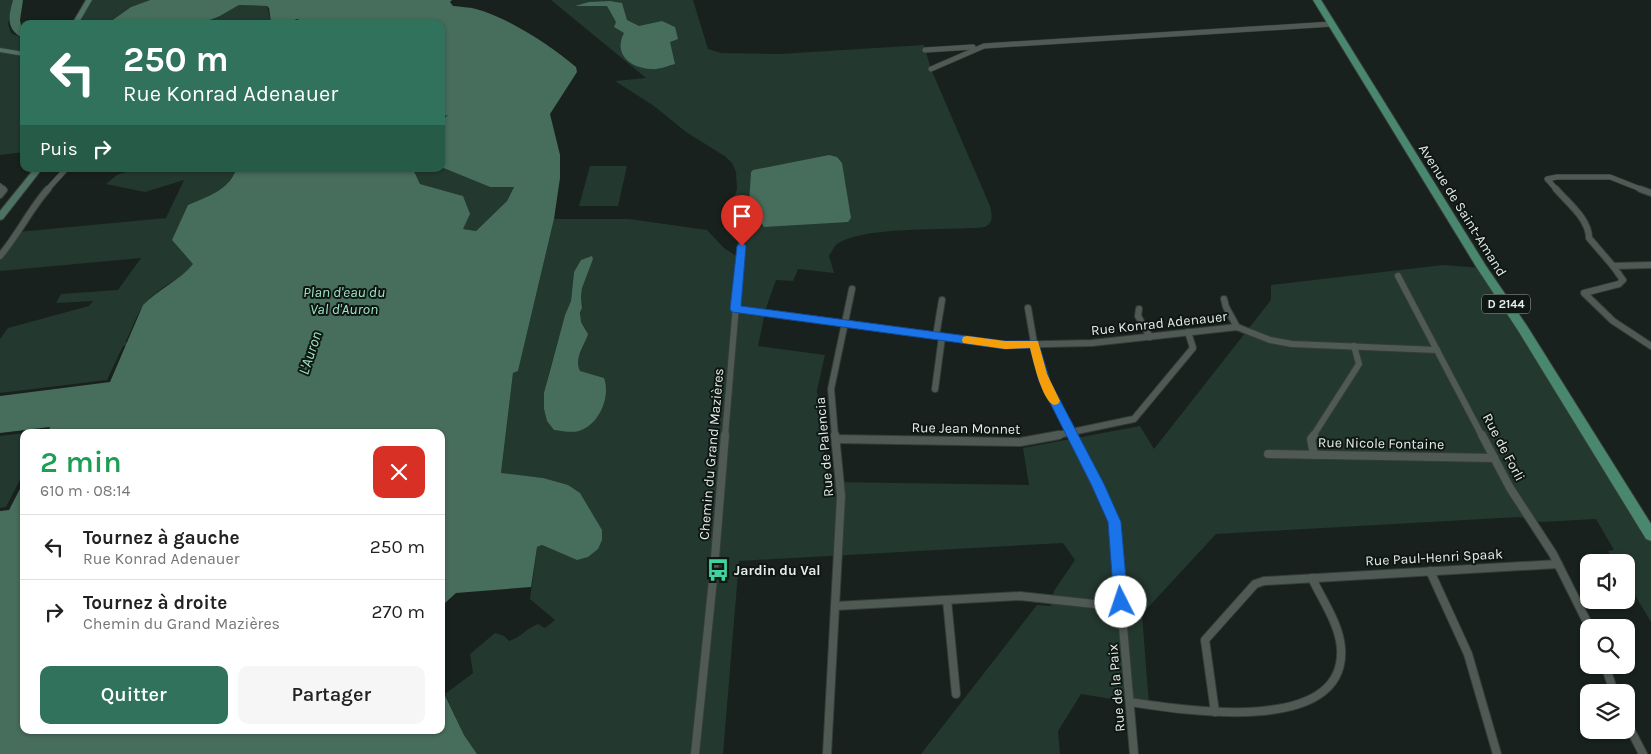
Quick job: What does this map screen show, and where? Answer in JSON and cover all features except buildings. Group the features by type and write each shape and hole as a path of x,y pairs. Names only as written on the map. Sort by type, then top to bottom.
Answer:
{"main road":[{"name":"Avenue de Saint-Amand","path":"1317,0 1651,535"}],"street":[{"path":"77,20 89,0"},
{"path":"925,50 1332,24"},
{"path":"931,69 984,46"},
{"path":"0,50 20,53"},
{"path":"0,217 36,172"},
{"path":"0,256 10,244 38,200 63,172"},
{"path":"1651,193 1610,177 1557,177 1547,179 1583,220 1589,229 1589,238 1623,280 1619,284 1584,293 1613,321 1651,346"},
{"path":"0,186 4,190 0,195"},
{"name":"Chemin du Grand Mazières","path":"695,754 714,570 742,246"},
{"path":"1613,266 1651,265"},
{"name":"Rue de Forli","path":"1398,276 1494,458 1515,496 1558,564 1586,619"},
{"name":"Rue de Palencia","path":"827,754 841,496 831,389 852,289"},
{"path":"1224,299 1226,307 1237,327"},
{"path":"935,389 942,300"},
{"name":"Rue de la Paix","path":"1028,308 1034,344 1044,381 1097,484 1114,522 1134,754"},
{"name":"Rue Konrad Adenauer","path":"736,309 1005,345 1092,343 1237,327 1279,342 1437,350"},
{"path":"1139,309 1138,316 1150,337"},
{"name":"Rue Jean Monnet","path":"836,439 1020,442 1134,419 1193,348 1188,332"},
{"path":"1314,455 1310,439 1359,364 1354,346"},
{"name":"Rue Nicole Fontaine","path":"1268,454 1494,458"},
{"name":"Rue Paul-Henri Spaak","path":"1215,712 1205,640 1255,584 1264,581 1558,564"},
{"path":"1430,571 1468,654 1497,754"},
{"path":"1130,702 1215,712 1236,712 1300,705 1319,696 1331,686 1339,670 1341,647 1333,623 1312,578"},
{"path":"835,606 1030,596 1122,607"},
{"path":"946,600 956,694"},
{"path":"1635,739 1643,754"}],"shaded area":[{"path":"0,0 13,0 8,24 11,33 20,37 20,53 0,50"},
{"path":"89,0 150,0 131,7 113,20 77,20"},
{"path":"551,0 693,0 708,49 721,53 779,54 924,45 931,69 990,206 991,221 985,227 906,230 846,239 835,246 829,256 834,273 798,269 793,281 776,280 766,308 758,346 825,355 817,390 827,482 1029,485 1023,448 1140,426 1154,449 1271,300 1271,285 1443,265 1482,268 1651,535 1651,622 1635,595 1635,554 1610,554 1608,551 1614,550 1596,519 1541,522 1519,517 1216,534 1142,614 1149,705 1081,694 1058,731 1060,754 921,754 1037,605 1051,606 1054,591 1075,560 1063,543 739,561 723,754 477,754 464,735 445,694 473,673 470,654 495,633 504,636 509,641 538,624 545,628 555,620 530,599 537,547 542,545 577,560 543,478 501,474 513,373 518,371 554,219 629,219 707,230 724,248 736,256 739,250 741,240 739,229 728,215 737,189 736,172 732,163 726,157 686,132 654,106 615,81 646,78","holes":["593,259 581,293 582,306 580,317 586,330 586,336 578,361 579,371 586,374 547,421 544,409 548,377 565,315 571,301 574,272"]},
{"path":"239,5 267,6 270,20 210,20"},
{"path":"0,52 20,55 20,152 0,155"},
{"path":"590,166 627,166 618,206 579,206"},
{"path":"445,169 490,187 514,187 507,201 476,231 463,229 463,196 420,184 414,172 445,172"},
{"path":"126,172 235,172 223,188 210,196 188,205 190,259 194,264 182,275 157,292 142,307 126,341 127,345 123,346 107,380 0,393 0,339 8,328 89,306 93,301 56,303 61,294 118,290 141,258 0,271 0,256 18,232 166,218 184,180 145,192 106,184 117,175"},
{"path":"20,434 20,480 6,507 0,508 0,436"}],"water":[{"path":"13,0 23,0 20,36 11,27 10,12"},
{"name":"Plan d'eau du Val d'Auron","path":"150,0 452,0 450,2 453,6 468,7 489,13 515,26 542,41 576,67 577,72 550,114 560,155 560,178 554,219 518,371 513,373 501,473 543,478 568,485 580,493 602,530 602,540 598,549 588,557 577,560 542,545 537,547 531,587 456,593 445,603 445,429 49,429 50,427 20,429 20,431 0,433 0,396 110,382 143,305 182,275 193,264 172,240 188,205 210,196 223,188 235,172 414,172 420,184 463,196 470,214 463,229 476,231 507,201 514,187 490,187 445,169 445,117 448,115 445,116 445,20 271,20 267,6 239,5 210,20 113,20 131,7"},
{"path":"610,1 622,3 627,20 639,26 662,21 675,27 678,39 670,42 675,64 654,69 643,68 630,63 622,53 621,41 624,33 614,27 616,22 607,6 575,6 589,2"},
{"path":"829,155 837,157 842,163 851,218 848,222 764,227 749,204 751,172 753,170"},
{"path":"592,256 593,259 582,288 582,308 580,313 581,322 588,334 579,357 578,366 580,371 604,378 606,393 598,417 586,428 573,432 554,430 547,421 544,409 544,393 565,315 571,301 574,272 581,260"},
{"path":"20,489 20,734 445,734 445,695 464,735 477,754 0,754 0,511 9,510"}],"slow traffic":[{"path":"967,340 1005,345 1034,344 1044,381 1054,401"}],"place":[{"name":"Jardin du Val","path":"718,570"}],"route":[{"path":"742,246 736,309 1005,345 1034,344 1044,381 1097,484 1114,522 1121,602"}],"water label":[{"name":"L'Auron","path":"310,353"}]}
